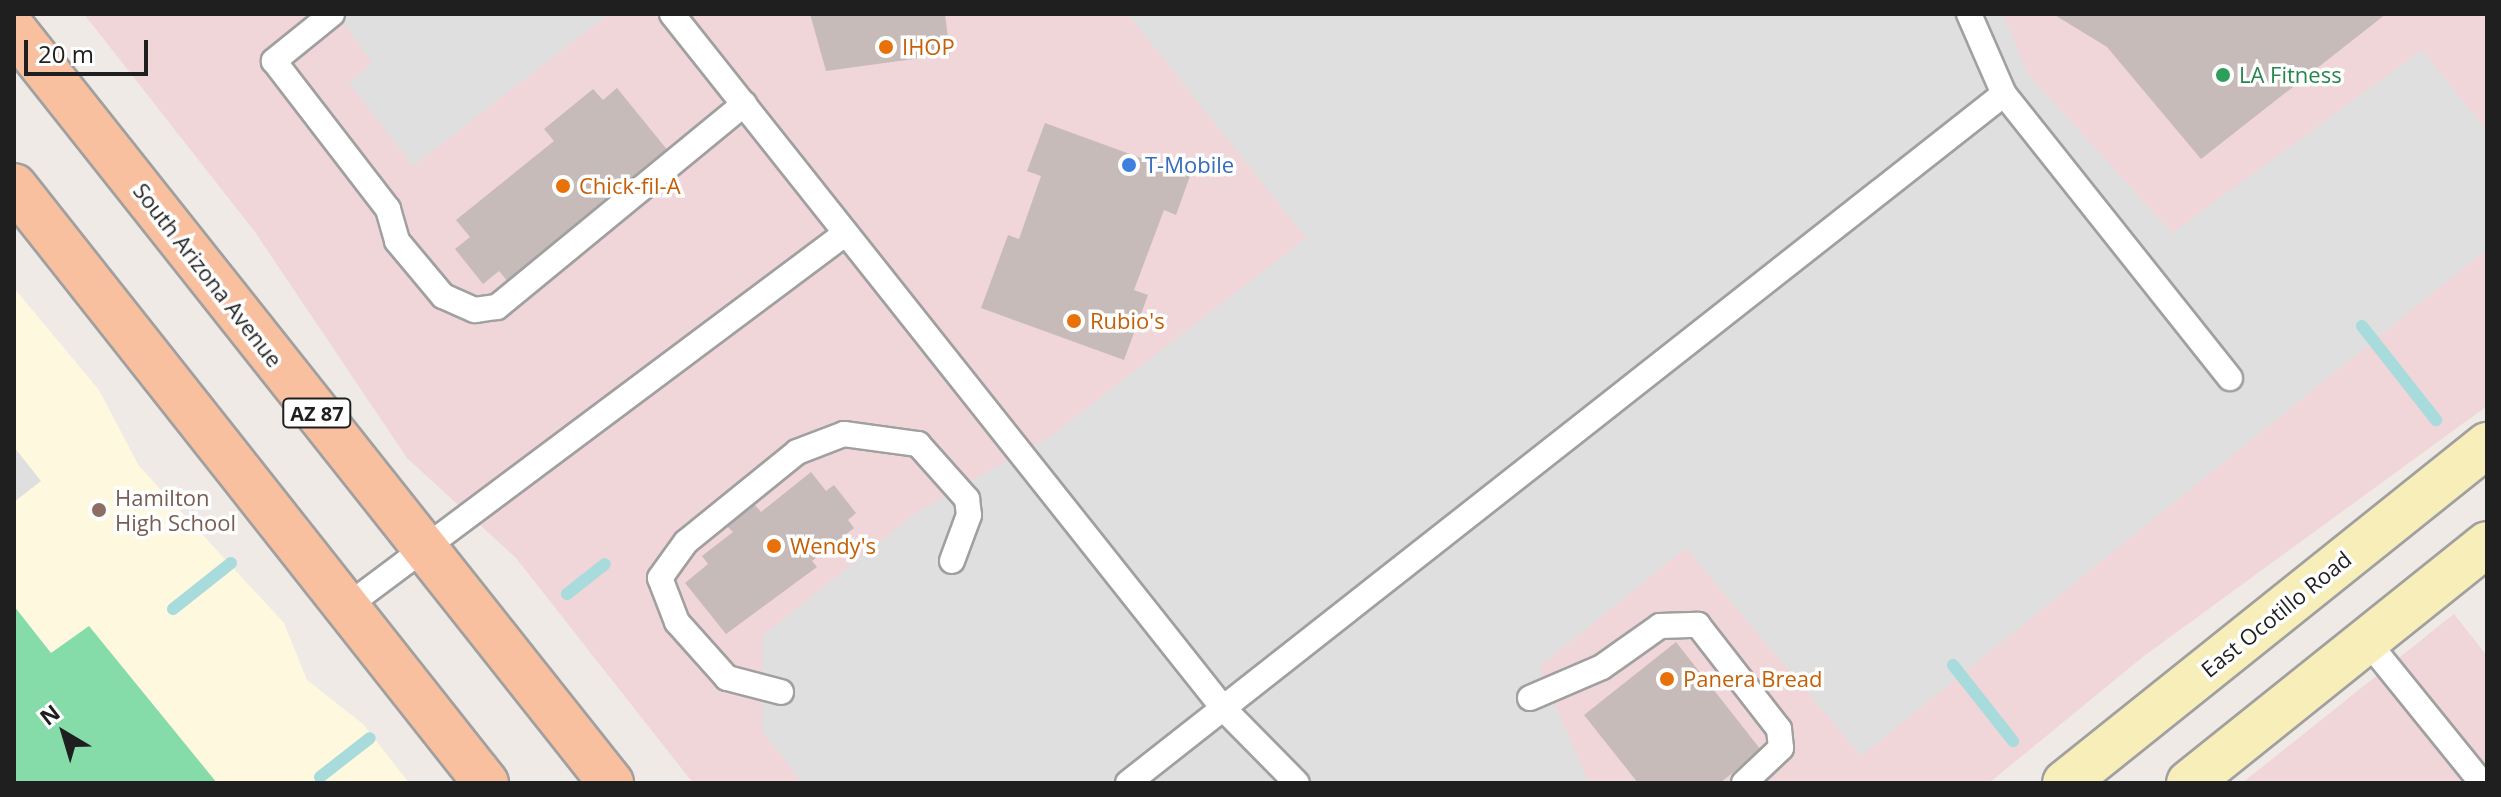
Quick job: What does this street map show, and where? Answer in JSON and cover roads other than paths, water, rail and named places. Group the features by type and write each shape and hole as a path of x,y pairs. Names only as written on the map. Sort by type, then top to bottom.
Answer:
{"main road":[{"name":"South Arizona Avenue","path":"14,30 611,783"},
{"path":"14,186 486,783"},
{"name":"East Ocotillo Road","path":"2065,783 2487,445"},
{"path":"2189,783 2487,544"}],"lane":[{"path":"332,14 274,61 388,209 397,241 443,296 475,310 497,307 744,104"},
{"path":"672,14 1223,708 1297,783"},
{"path":"1969,14 2004,94 2230,378"},
{"path":"1128,783 2004,94"},
{"path":"346,607 421,545 846,233"},
{"path":"781,692 727,678 677,622 660,578 686,542 797,452 844,434 918,444 967,499 952,561"},
{"path":"1530,698 1602,667 1660,626 1698,625 1779,729 1781,748 1744,783"},
{"path":"2367,641 2482,783"}],"waterway":[{"path":"2362,326 2436,420"},
{"path":"173,609 231,563"},
{"path":"567,594 605,564"},
{"path":"1953,665 2013,741"},
{"path":"320,777 370,738"}],"place":[{"name":"IHOP","path":"886,47"},
{"name":"LA Fitness","path":"2223,75"},
{"name":"T-Mobile","path":"1129,165"},
{"name":"Chick-fil-A","path":"563,186"},
{"name":"Rubio's","path":"1074,321"},
{"name":"Hamilton High School","path":"99,510"},
{"name":"Wendy's","path":"774,546"},
{"name":"Panera Bread","path":"1667,679"}]}
